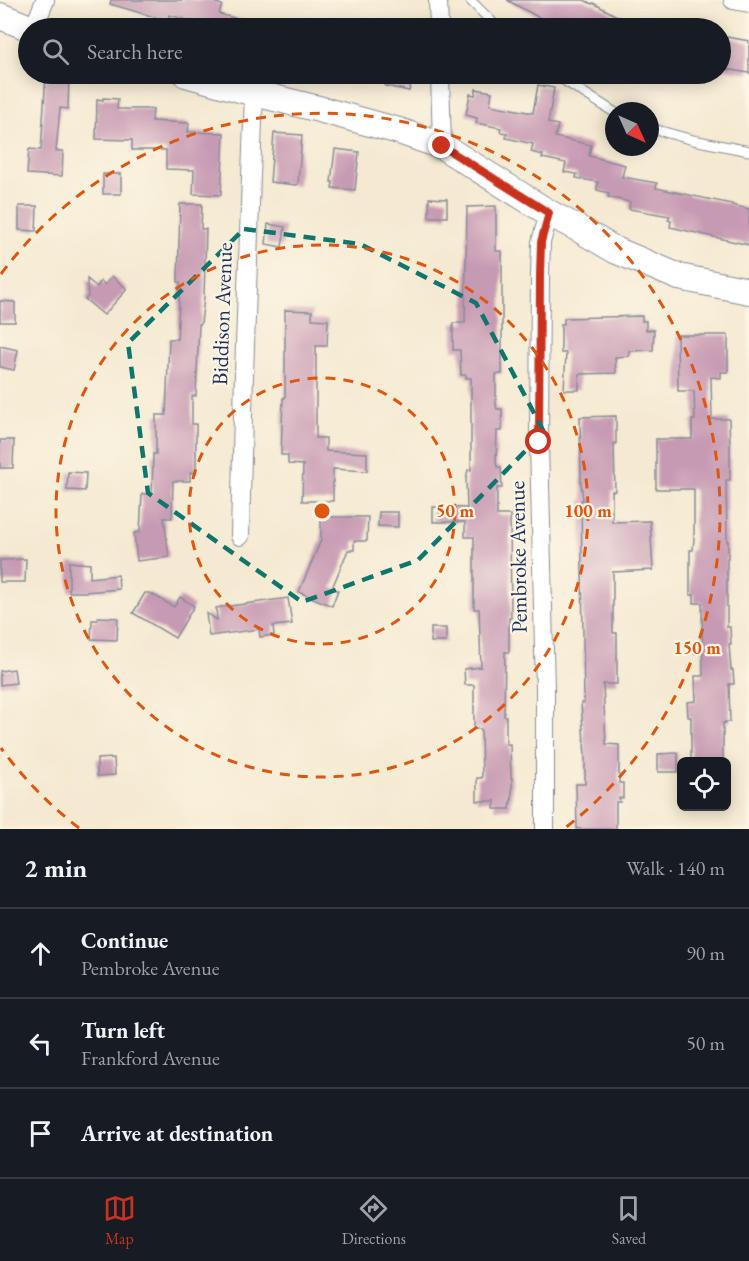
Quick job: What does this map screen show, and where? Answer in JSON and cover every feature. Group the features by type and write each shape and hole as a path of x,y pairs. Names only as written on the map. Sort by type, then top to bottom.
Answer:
{"street":[{"path":"37,18 45,0"},
{"path":"438,0 439,18"},
{"path":"733,0 749,3"},
{"path":"0,16 18,23"},
{"path":"222,84 399,131 442,146 549,213 615,250 679,277 749,291"},
{"path":"440,84 442,146"},
{"name":"Biddison Avenue","path":"240,536 254,93"},
{"name":"Pembroke Avenue","path":"545,829 539,323 541,242 549,213"}],"lane":[{"path":"470,0 488,18"},
{"path":"570,84 605,106"},
{"path":"659,131 749,151"}],"highlighted area":[{"path":"244,229 360,244 476,303 544,432 418,560 302,602 148,493 128,343"}],"building":[{"path":"111,0 217,0 216,3 222,5 219,14 234,18 180,18 169,15 168,18 158,18 110,4"},
{"path":"507,0 584,0 621,18 540,18"},
{"path":"731,38 749,41 749,73 731,70"},
{"path":"45,84 69,84 68,109 60,108 56,151 63,151 62,176 27,174 29,149 41,150"},
{"path":"386,84 411,84 409,91 385,86"},
{"path":"538,85 554,88 548,123 558,125 555,137 591,145 589,156 625,165 622,177 657,183 656,188 749,209 749,245 670,227 671,221 668,220 670,216 629,209 630,202 608,197 609,193 597,190 598,182 576,178 577,174 564,172 566,163 542,158 543,155 531,152 533,144 506,138 507,133 500,132 501,128 476,123 477,118 466,115 470,94 475,95 476,89 492,92 490,105 533,113"},
{"path":"103,98 118,99 117,109 153,109 152,121 189,123 188,132 224,133 221,195 193,194 194,170 166,169 166,150 132,150 132,140 96,139 97,99 103,100"},
{"path":"274,133 302,135 298,184 296,185 270,182"},
{"path":"335,149 359,152 355,190 332,188"},
{"path":"103,174 121,174 121,194 103,194"},
{"path":"429,198 447,199 447,217 429,217"},
{"path":"180,204 202,204 201,229 206,229 204,297 201,324 199,324 196,396 192,396 192,424 196,424 196,473 190,472 190,481 173,481 172,518 164,518 169,557 137,561 134,533 140,532 142,494 152,494 153,454 156,454 156,415 166,415 169,339 177,339"},
{"path":"19,206 37,206 36,231 19,230"},
{"path":"496,206 496,251 502,251 502,374 496,374 496,406 497,409 502,409 502,431 497,431 496,462 497,467 501,467 502,488 497,488 497,515 510,515 511,618 509,618 509,652 505,652 504,716 506,716 506,744 510,744 512,800 510,809 494,809 495,801 477,801 477,778 482,778 481,729 474,729 474,685 465,685 464,669 481,667 479,609 474,609 474,537 465,537 465,522 433,522 433,507 467,508 466,479 468,470 471,470 471,378 461,375 460,350 453,350 453,323 465,323 467,207"},
{"path":"268,224 285,227 282,247 266,244"},
{"path":"112,276 127,289 104,315 85,299 88,297 87,279 97,287 101,281 105,285"},
{"path":"0,301 15,302 15,322 0,322"},
{"path":"285,310 312,311 312,319 328,320 327,346 316,346 316,438 326,438 326,451 367,453 367,471 333,469 333,501 302,501 303,465 288,464 288,455 281,455 283,398 285,398"},
{"path":"642,316 642,321 646,321 646,330 654,330 653,350 629,351 629,356 615,357 616,373 579,374 579,390 564,390 566,353 561,353 561,324 564,324 564,318"},
{"path":"677,335 728,335 728,372 721,372 721,378 711,377 712,419 729,419 730,446 730,480 726,480 727,627 730,627 731,644 729,644 734,684 729,684 730,722 723,723 723,757 691,757 691,717 688,717 687,702 696,701 695,676 703,676 702,603 694,603 694,595 690,595 690,550 693,550 694,538 694,489 656,489 656,439 692,439 692,420 695,420 694,391 678,391"},
{"path":"0,346 18,350 14,370 0,367"},
{"path":"616,416 615,491 612,491 612,522 650,521 653,570 613,572 613,633 617,633 617,684 603,684 606,744 619,745 619,783 623,783 623,798 619,798 620,802 616,802 616,829 577,829 576,784 585,784 581,703 584,703 581,500 583,500 580,417"},
{"path":"0,440 14,440 13,468 0,468"},
{"path":"68,472 86,473 85,491 67,490"},
{"path":"379,512 398,512 398,527 378,526"},
{"path":"321,517 368,517 367,541 354,541 354,550 348,550 332,588 338,590 332,606 299,592 321,540"},
{"path":"26,559 25,582 0,582 0,560"},
{"path":"69,562 90,564 90,578 118,575 119,589 69,592"},
{"path":"145,593 150,593 174,607 180,597 194,606 175,638 133,613"},
{"path":"288,598 292,624 273,626 274,635 260,637 259,629 209,636 206,613 217,620 216,608"},
{"path":"98,617 118,618 117,640 91,639 92,620 98,620"},
{"path":"431,628 446,628 446,642 431,642"},
{"path":"14,669 16,683 0,685 0,671"},
{"path":"678,753 677,772 658,772 658,754"},
{"path":"114,758 115,775 97,776 97,759"}],"route":[{"path":"442,146 549,213 541,242 539,442"}]}
